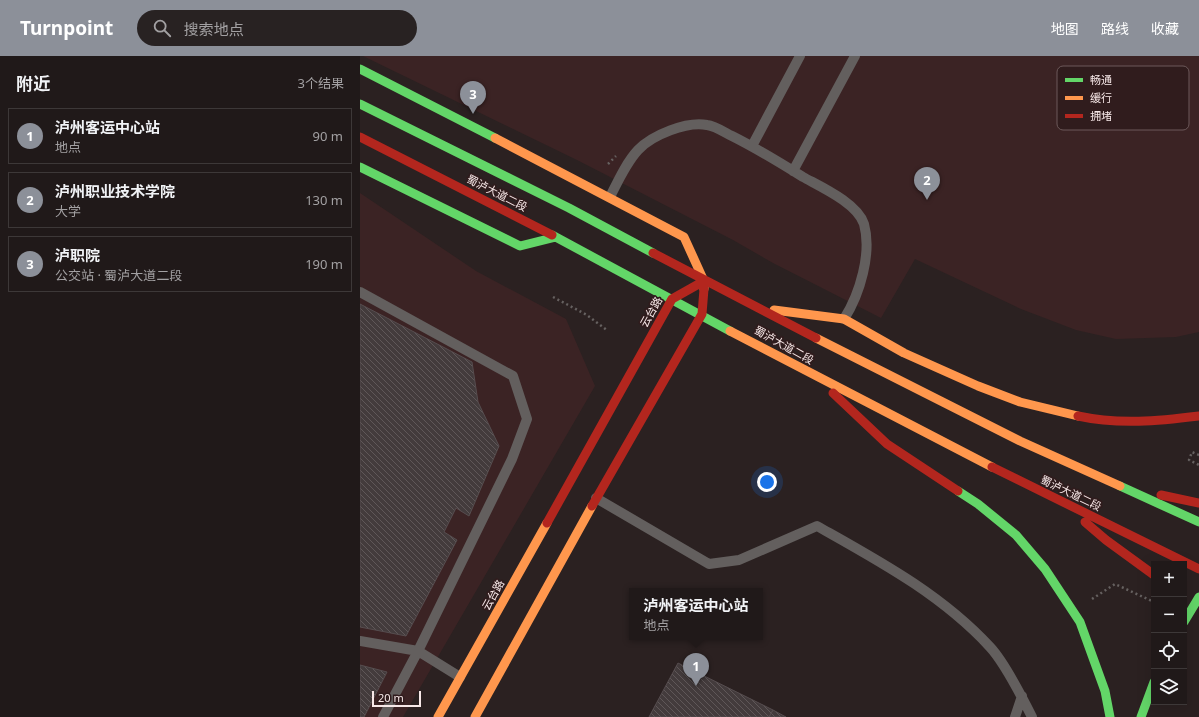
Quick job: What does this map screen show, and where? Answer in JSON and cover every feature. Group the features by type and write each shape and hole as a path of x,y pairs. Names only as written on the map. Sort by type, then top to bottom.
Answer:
{"main road":[{"path":"360,69 610,197 684,237 704,281 702,314 596,498 475,717"},
{"name":"蜀泸大道二段","path":"360,104 569,208 756,308 1020,441 1127,488 1199,522"},
{"name":"蜀泸大道二段","path":"360,136 702,314 815,376 1062,502 1199,569"},
{"path":"360,167 520,246 556,237"},
{"name":"云台路","path":"438,717 672,299 704,281"},
{"path":"756,308 844,319 904,353 978,386 1027,404 1082,417 1131,422 1154,422 1199,416"},
{"path":"815,376 887,444 978,504 1016,536 1045,569 1080,622 1105,691 1110,717"},
{"path":"1127,488 1199,502"},
{"path":"1062,502 1106,540 1151,573"},
{"path":"1189,595 1199,600"},
{"path":"1187,617 1199,597"},
{"path":"1141,717 1151,690"}],"lane":[{"path":"752,146 800,56"},
{"path":"794,171 855,56"},
{"path":"610,197 625,168 638,150 654,138 677,128 707,125 752,146 850,205 863,223 866,244 863,273 858,293 844,319"},
{"path":"360,292 513,376 527,419 512,459 418,651 383,717"},
{"path":"596,498 709,564 739,560 817,526 896,570 945,605 991,648 1022,696 1032,717"},
{"path":"360,641 418,651 460,677"},
{"path":"1015,717 1022,696"}],"path":[{"path":"553,297 587,315 608,331"},
{"path":"1199,455 1192,452 1189,460 1199,465"},
{"path":"1092,599 1115,584 1151,601"}],"shaded area":[{"path":"363,56 1199,56 1199,332 1176,337 1116,339 1076,330 1021,309 915,259 881,318 577,160"},
{"path":"360,193 476,271 566,319 595,386 403,717 360,717"}],"building":[{"path":"360,304 472,362 478,402 499,446 469,516 456,508 444,532 457,540 406,636 360,627"},
{"path":"678,663 773,710 769,717 649,717"},
{"path":"360,665 387,672 364,717 360,717"},
{"path":"773,710 786,717 769,717"}],"traffic: fast":[{"path":"360,69 495,138"},
{"path":"360,104 569,208 653,253"},
{"path":"360,167 520,246 556,237"},
{"path":"552,235 730,331"},
{"path":"1120,486 1199,522"},
{"path":"958,491 978,504 1016,535 1045,569 1080,622 1105,691 1110,717"},
{"path":"1187,617 1199,597"},
{"path":"1141,717 1151,690"}],"traffic: slow":[{"path":"495,138 684,237 704,281 704,289"},
{"path":"774,310 844,319 904,353 978,386 1020,402 1078,416"},
{"path":"730,331 992,467"},
{"path":"816,338 1020,441 1120,486"},
{"path":"475,717 592,506"},
{"path":"438,717 547,523"}],"traffic: jam":[{"path":"360,137 552,235"},
{"path":"653,253 816,338"},
{"path":"547,523 672,299 704,281"},
{"path":"592,506 702,314 704,289"},
{"path":"833,393 887,444 958,491"},
{"path":"1078,416 1093,419 1124,421 1154,421 1199,416"},
{"path":"992,467 1199,569"},
{"path":"1161,495 1199,503"},
{"path":"1085,522 1106,540 1151,573"}],"place":[{"name":"泸职院","path":"473,114"},
{"name":"泸州职业技术学院","path":"927,200"},
{"name":"泸州客运中心站","path":"696,686"}]}
